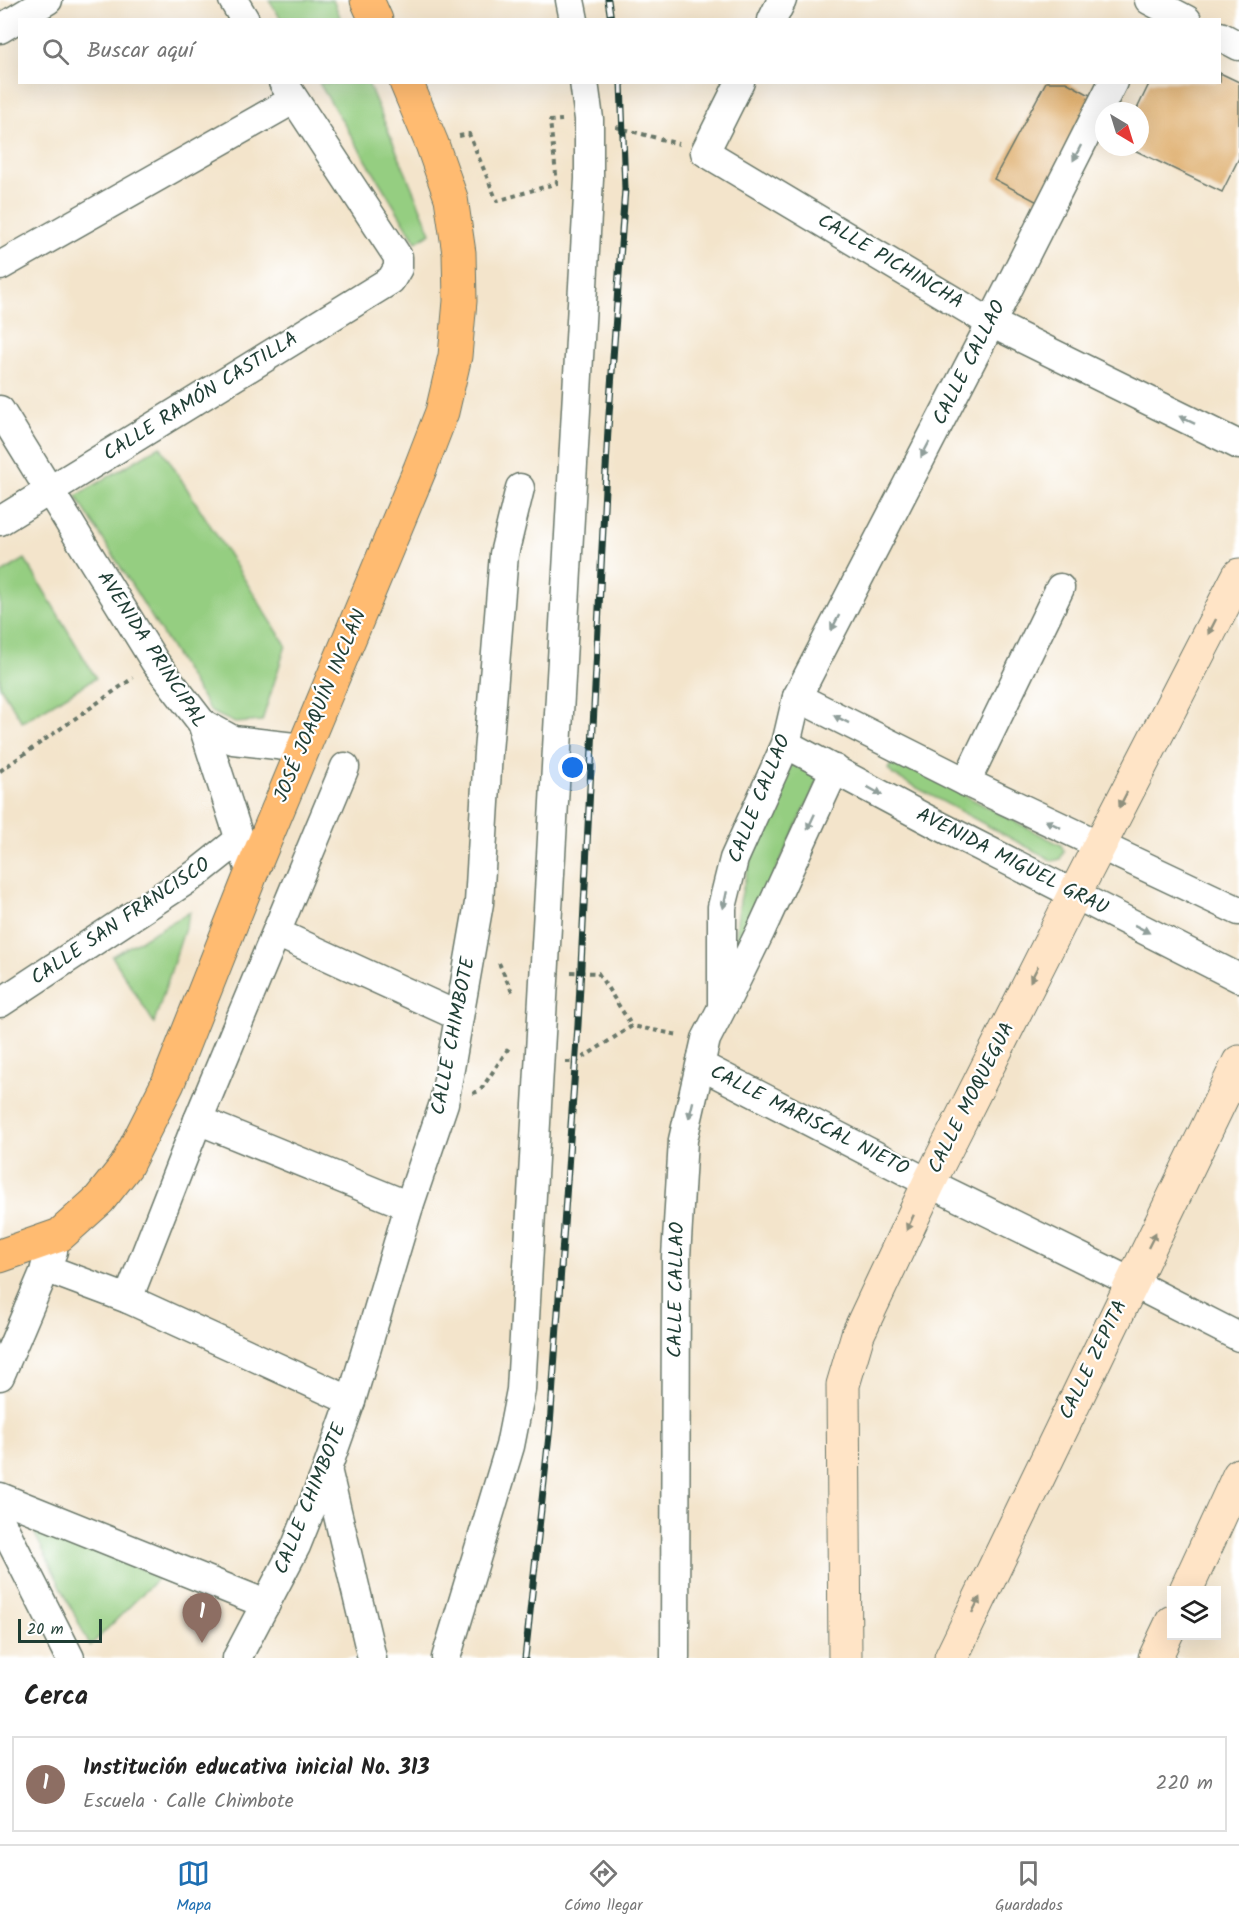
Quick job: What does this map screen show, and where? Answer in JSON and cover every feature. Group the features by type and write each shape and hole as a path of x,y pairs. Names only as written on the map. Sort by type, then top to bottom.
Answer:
{"main road":[{"path":"367,0 375,18"},
{"name":"JOSÉ JOAQUÍN INCLÁN","path":"0,1256 60,1234 99,1200 126,1166 168,1083 251,874 442,412 455,356 460,301 459,253 451,198 407,84"}],"street":[{"path":"18,18 48,0"},
{"path":"233,0 244,18"},
{"path":"570,0 574,18"},
{"path":"773,18 782,0"},
{"path":"1150,5 1182,18"},
{"path":"0,29 18,18"},
{"path":"1221,37 1239,46"},
{"path":"446,1658 510,1446 521,1390 589,179 590,119 584,84"},
{"path":"705,152 739,84"},
{"name":"CALLE CALLAO","path":"675,1658 676,1257 683,1140 704,1053 722,1008 722,907 734,859 786,744 797,697 1112,84"},
{"path":"0,266 288,91"},
{"name":"CALLE RAMÓN CASTILLA","path":"0,521 391,280 398,268 398,257 288,91"},
{"name":"CALLE PICHINCHA","path":"705,152 991,323 1239,445"},
{"name":"AVENIDA PRINCIPAL","path":"0,410 155,662 202,723 251,874"},
{"name":"CALLE CHIMBOTE","path":"237,1658 296,1546 327,1469 351,1401 409,1206 444,1103 479,903 488,752 504,554 520,488"},
{"name":"CALLE MOQUEGUA","path":"845,1658 843,1384 858,1334 929,1183 1239,574"},
{"path":"966,782 1060,588"},
{"path":"797,697 966,782 1239,911"},
{"path":"202,723 233,740 303,748"},
{"name":"AVENIDA MIGUEL GRAU","path":"786,744 940,826 1239,978"},
{"path":"128,1299 198,1120 345,767"},
{"path":"722,1008 761,930 835,769"},
{"name":"CALLE SAN FRANCISCO","path":"0,1003 196,874 240,838"},
{"path":"277,933 458,1016"},
{"name":"CALLE MARISCAL NIETO","path":"704,1053 929,1183 1239,1337"},
{"name":"CALLE ZEPITA","path":"951,1658 1239,1062"},
{"path":"198,1120 409,1206"},
{"path":"0,1376 60,1234"},
{"path":"45,1268 128,1299 351,1401"},
{"path":"327,1469 372,1656"},
{"path":"1189,1586 1226,1527 1239,1475"},
{"path":"0,1497 266,1604"},
{"path":"0,1520 70,1658"},
{"path":"1155,1658 1167,1633"}],"path":[{"path":"432,144 469,134 497,201 557,183 550,121 590,119 705,152"},
{"path":"0,771 155,662"},
{"path":"473,938 498,960 514,996"},
{"path":"546,970 598,973 632,1026 704,1053"},
{"path":"540,1061 576,1062 632,1026"},
{"path":"444,1103 480,1091 510,1049 512,1037"}],"green space":[{"path":"269,0 333,0 341,18 280,18"},
{"path":"320,84 368,84 431,233 416,242"},
{"path":"160,446 286,645 262,721 235,723 211,712 76,496"},
{"path":"25,559 96,678 22,722 0,686 0,574"},
{"path":"798,761 821,775 742,942 736,937 738,914 748,870 763,828 791,765"},
{"path":"900,762 1061,845 1064,851 1060,859 1053,861 893,775 888,769 892,763"},
{"path":"190,912 154,1023 112,956"},
{"path":"31,1526 160,1576 90,1646"}],"building":[{"path":"1221,73 1239,82 1239,158 1222,192 1147,156 1149,156 1149,102 1140,102 1149,84 1221,84"},
{"path":"1045,84 1070,84 1101,101 1095,102 1095,112 1045,206 994,179"}],"railway":[{"path":"608,0 611,18"},
{"path":"525,1658 550,1426 578,1025 608,429 625,189 621,84"}],"place":[{"name":"Institución educativa inicial No. 313","path":"202,1643"}]}
